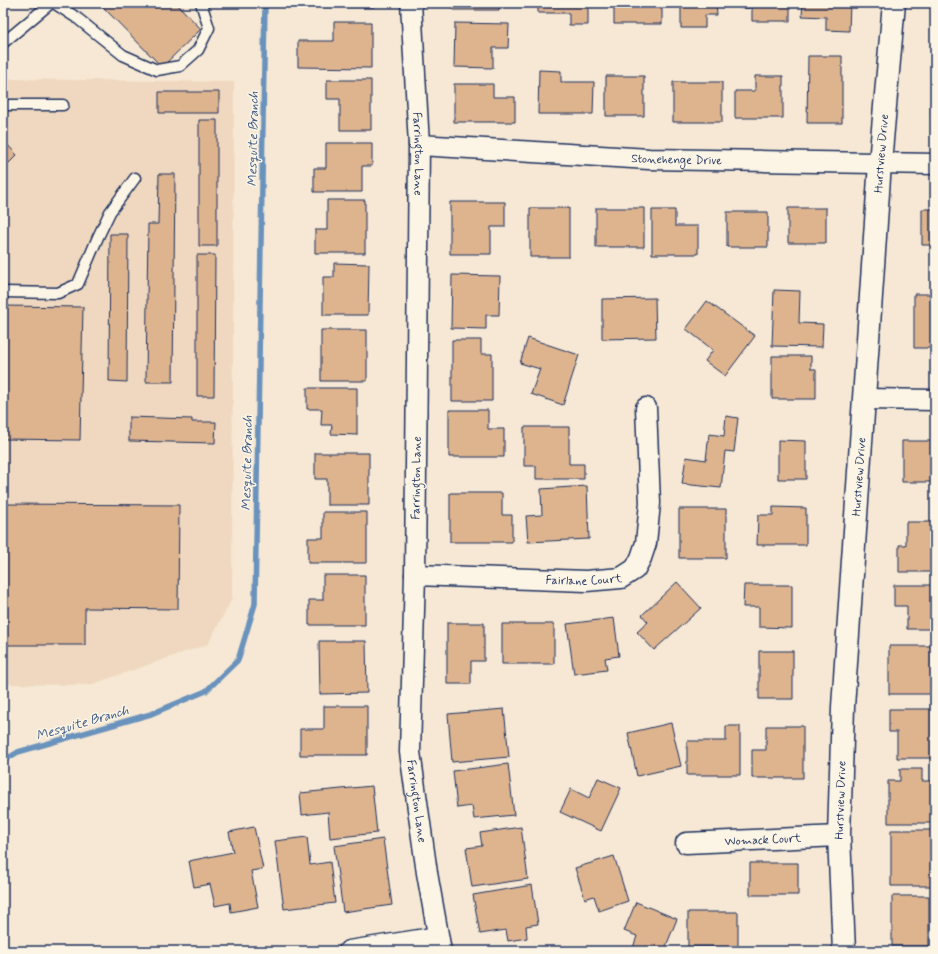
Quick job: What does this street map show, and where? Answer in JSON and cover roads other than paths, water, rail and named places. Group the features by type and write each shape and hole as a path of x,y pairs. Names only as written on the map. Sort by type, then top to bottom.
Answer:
{"street":[{"name":"Farrington Lane","path":"411,3 419,145 415,575 410,752 427,873 440,944"},
{"name":"Hurstview Drive","path":"844,951 839,836 843,706 880,163 894,3"},
{"name":"Stonehenge Drive","path":"419,145 649,159 935,164"},
{"path":"864,399 935,400"},
{"name":"Fairlane Court","path":"415,575 586,581 621,578 635,569 641,558 646,543 650,503 646,408"},
{"name":"Womack Court","path":"686,843 839,836"},
{"path":"349,951 440,944"}],"lane":[{"path":"3,43 52,3 77,18 123,55 157,70 180,66 198,50 209,28 201,3"},
{"path":"3,106 63,105"},
{"path":"3,292 58,293 78,284 110,212 135,178"}],"waterway":[{"name":"Mesquite Branch","path":"3,761 18,752 151,714 206,691 238,660 255,604 265,3"}]}
